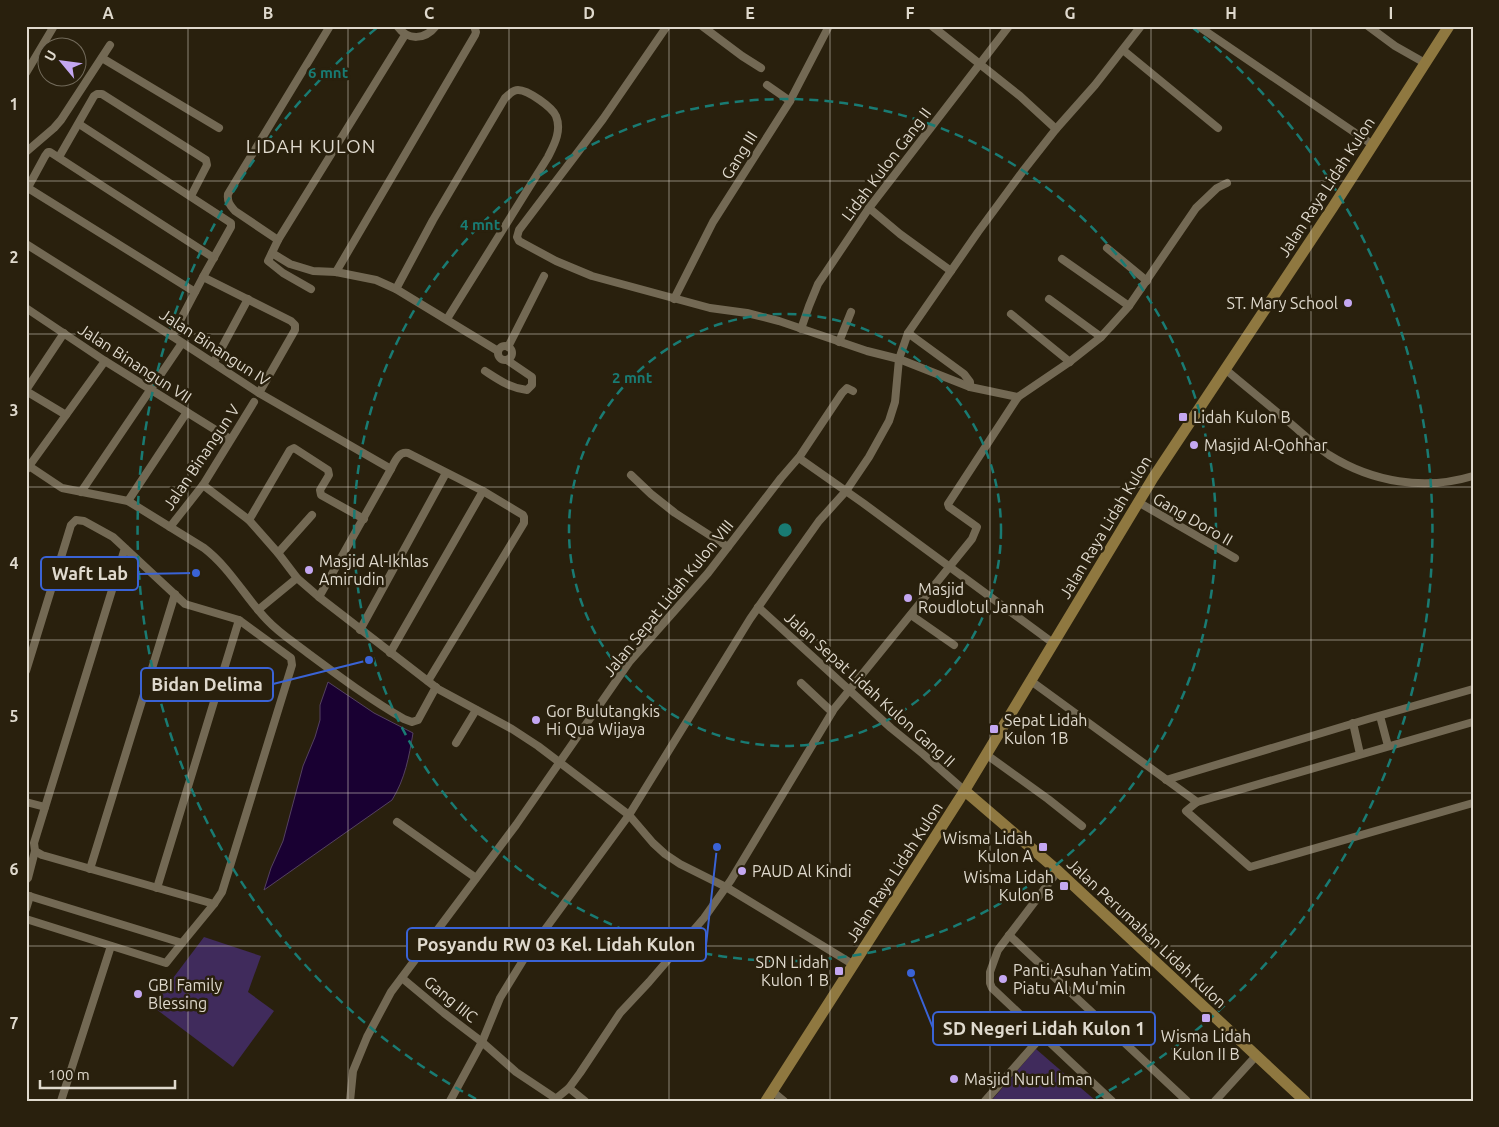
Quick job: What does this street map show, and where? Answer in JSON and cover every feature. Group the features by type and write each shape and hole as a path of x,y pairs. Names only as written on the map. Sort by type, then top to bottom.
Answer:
{"main road":[{"name":"Jalan Raya Lidah Kulon","path":"769,1096 965,791 1138,502 1449,26"},
{"name":"Jalan Perumahan Lidah Kulon","path":"965,791 1058,871 1305,1101"}],"street":[{"path":"26,73 54,26"},
{"path":"278,240 235,211 230,205 228,194 330,26"},
{"path":"397,26 405,35 416,38 427,35 436,26"},
{"path":"336,272 475,35 474,26"},
{"path":"667,26 603,119 520,230 519,241 556,261 592,276 710,308 747,313 780,321 839,342 899,359 970,387 1018,397"},
{"path":"702,26 761,68"},
{"name":"Gang III","path":"674,299 713,222 790,101 828,26"},
{"path":"932,26 1020,96 1056,129"},
{"name":"Lidah Kulon Gang II","path":"801,329 818,284 869,208 1009,26"},
{"path":"450,1101 482,1042 500,998 527,954 629,815 758,607 819,521 846,491 869,456 889,421 895,402 899,359 908,333 983,224 1056,129 1095,85 1141,26"},
{"path":"1198,26 1373,145"},
{"path":"1368,26 1395,46 1425,63"},
{"path":"311,290 283,273 268,261 278,240 405,35"},
{"path":"26,152 61,120 110,45"},
{"path":"1123,50 1218,128"},
{"path":"102,58 218,128"},
{"path":"767,85 790,101"},
{"path":"396,290 433,220 505,98 512,91 519,90 533,96 544,103 555,115 557,139 543,166 447,320"},
{"path":"56,155 79,124 94,96 99,94 108,97 193,151 207,162 190,196"},
{"path":"79,124 231,223 231,228 172,336"},
{"path":"195,292 27,190 46,154 48,152 56,155 214,258"},
{"path":"554,1100 569,1088 620,1013 704,918 726,887 832,712 972,539 977,530 975,525 948,504 1018,397 1070,362 1101,337 1129,306 1196,208 1218,188 1228,182"},
{"path":"869,208 951,272"},
{"name":"Jalan Binangun IV","path":"26,244 214,362 259,393 391,468"},
{"path":"1107,248 1147,281"},
{"path":"272,253 290,264 313,271 336,272 376,280 498,351"},
{"path":"1062,259 1129,306"},
{"path":"508,347 544,276"},
{"name":"Jalan Binangun V","path":"203,277 291,321 296,327 259,393"},
{"path":"214,362 248,299"},
{"path":"1049,299 1101,337"},
{"name":"Jalan Binangun VII","path":"26,308 105,361 230,439"},
{"path":"839,342 851,312"},
{"path":"1011,314 1070,362"},
{"path":"64,333 26,390 66,415"},
{"path":"908,333 964,374 970,382 970,387"},
{"path":"82,492 182,343"},
{"path":"485,371 509,386 526,390 532,385 532,377 507,360 499,357 498,351 502,346 511,349 512,355 507,360"},
{"path":"105,361 28,468 55,485 69,490 128,501 216,557 268,622 340,677 404,719 412,722 418,720 436,687"},
{"path":"1225,369 1328,454 1351,467 1376,476 1411,483 1441,483 1473,476"},
{"name":"Jalan Sepat Lidah Kulon VIII","path":"350,1101 352,1070 391,992 516,825 630,661 708,573 781,478 799,458 842,393 847,388 853,391"},
{"name":"Jalan Binangun V","path":"170,527 203,484 254,402"},
{"path":"128,501 187,412"},
{"path":"249,520 290,450 294,448 328,470 329,475 320,490 321,495 364,519"},
{"path":"319,598 391,468 399,455 406,452 483,491 523,515 525,520 428,681"},
{"path":"799,458 1053,644"},
{"path":"360,630 446,472"},
{"path":"631,474 675,513 728,547"},
{"path":"203,484 249,520 297,578 319,598 436,687 512,729 560,763 629,815 653,843 680,864 726,887 854,965"},
{"path":"390,653 483,491"},
{"name":"Gang Doro II","path":"1138,502 1235,558"},
{"path":"278,553 312,515"},
{"path":"26,670 71,525 76,520 84,521 113,537 185,604 239,620 291,658 292,665 222,892 166,963 26,919"},
{"path":"26,880 35,851 34,843 125,548"},
{"path":"258,610 297,578"},
{"path":"90,869 174,594"},
{"name":"Jalan Sepat Lidah Kulon Gang II","path":"758,607 849,690 965,791"},
{"path":"911,616 954,646"},
{"path":"157,888 239,620"},
{"path":"1031,681 1197,802"},
{"path":"801,683 832,712"},
{"path":"1166,780 1353,723 1473,689"},
{"path":"456,743 476,710"},
{"path":"1380,716 1388,746"},
{"path":"1473,722 1197,802 1186,811 1250,867 1473,803"},
{"path":"1353,723 1360,754"},
{"path":"986,755 1082,826"},
{"path":"26,802 45,807"},
{"path":"397,822 476,878"},
{"path":"35,851 42,855 214,904"},
{"path":"1058,871 994,957 990,972 990,983 992,988 1112,1101"},
{"path":"26,909 28,895 182,943"},
{"path":"1009,935 1187,1101"},
{"path":"61,1101 111,946"},
{"name":"Gang IIIC","path":"402,978 482,1042 516,1072 554,1100"},
{"path":"985,1101 1042,1036"},
{"path":"1215,1101 1256,1056"},
{"path":"569,1088 585,1101"},
{"path":"769,1096 784,1101"}],"shaded area":[{"path":"328,682 374,713 413,733 406,768 392,800 264,890 283,841 303,766 315,737 320,720 320,705"},
{"path":"204,937 261,956 248,992 274,1011 233,1067 152,1006"},
{"path":"1036,1049 1096,1101 991,1101"}],"place":[{"name":"ST. Mary School","path":"1348,303"},
{"name":"Lidah Kulon B","path":"1183,417"},
{"name":"Masjid Al-Qohhar","path":"1194,445"},
{"name":"Masjid Al-Ikhlas Amirudin","path":"309,570"},
{"name":"Waft Lab","path":"196,573"},
{"name":"Masjid Roudlotul Jannah","path":"908,598"},
{"name":"Bidan Delima","path":"369,660"},
{"name":"Gor Bulutangkis Hi Qua Wijaya","path":"536,720"},
{"name":"Sepat Lidah Kulon 1B","path":"994,729"},
{"name":"Posyandu RW 03 Kel. Lidah Kulon","path":"717,847"},
{"name":"Wisma Lidah Kulon A","path":"1043,847"},
{"name":"PAUD Al Kindi","path":"742,871"},
{"name":"Wisma Lidah Kulon B","path":"1064,886"},
{"name":"SDN Lidah Kulon 1 B","path":"839,971"},
{"name":"SD Negeri Lidah Kulon 1","path":"911,973"},
{"name":"Panti Asuhan Yatim Piatu Al Mu'min","path":"1003,979"},
{"name":"GBI Family Blessing","path":"138,994"},
{"name":"Wisma Lidah Kulon II B","path":"1206,1018"},
{"name":"Masjid Nurul Iman","path":"954,1079"}],"district":[{"name":"LIDAH KULON","path":"311,146"}]}
